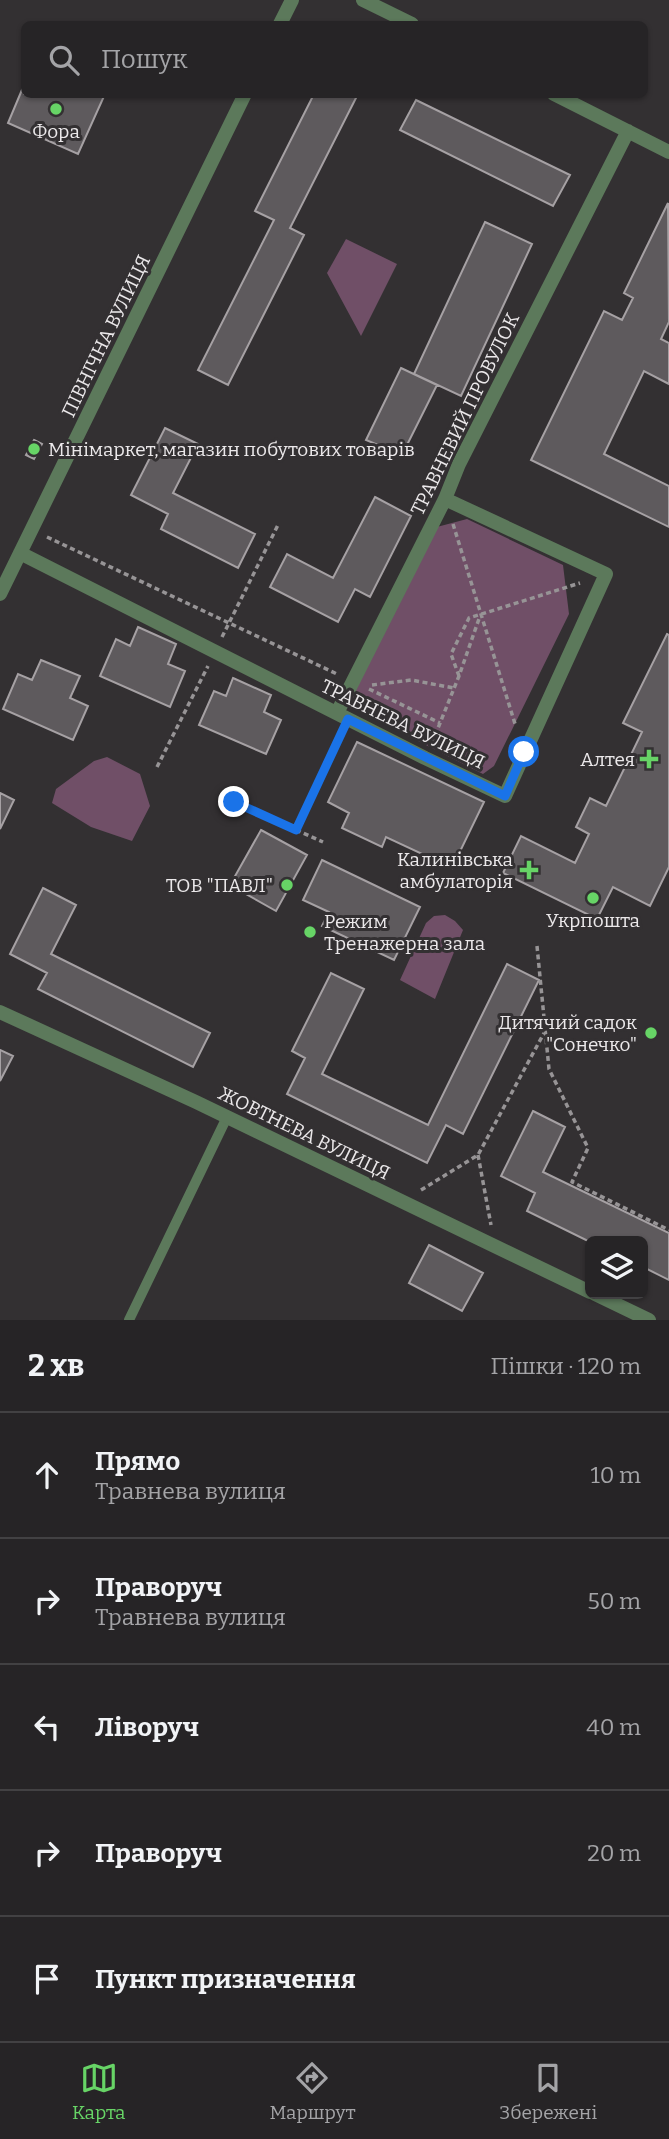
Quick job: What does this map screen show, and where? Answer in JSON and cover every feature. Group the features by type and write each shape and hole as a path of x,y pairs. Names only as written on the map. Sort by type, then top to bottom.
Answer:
{"street":[{"path":"282,21 292,0"},
{"path":"363,0 406,21"},
{"name":"ПІВНІЧНА ВУЛИЦЯ","path":"0,594 244,98"},
{"path":"562,98 669,152"},
{"name":"ТРАВНЕВИЙ ПРОВУЛОК","path":"342,716 353,682 445,499 459,464 628,131"},
{"path":"445,499 606,574"},
{"name":"ТРАВНЕВА ВУЛИЦЯ","path":"20,553 505,796 606,574"},
{"name":"ЖОВТНЕВА ВУЛИЦЯ","path":"0,1012 227,1117 585,1290"},
{"name":"ЖОВТНЕВА ВУЛИЦЯ","path":"605,1299 649,1320"}],"lane":[{"path":"129,1320 227,1117"}],"path":[{"path":"445,499 524,752"},
{"path":"32,530 353,682"},
{"path":"459,676 451,654 469,618 606,574"},
{"path":"455,688 411,680 363,686 440,723 455,688 481,614"},
{"path":"296,830 342,716"},
{"path":"234,802 323,842"},
{"path":"537,946 549,1069 589,1148 572,1182 669,1230"},
{"path":"403,1202 478,1155 545,1031"},
{"path":"478,1155 495,1246"}],"shaded area":[{"path":"346,239 397,264 361,336 327,273"},
{"path":"467,519 563,565 569,614 494,766 483,774 355,709 351,693 433,528"},
{"path":"107,757 140,774 150,806 132,841 91,827 52,803 56,789 94,761"},
{"path":"445,915 463,930 435,999 400,980 426,923 434,916"}],"building":[{"name":"Фора","path":"21,92 21,98 103,98 78,154 8,123"},
{"path":"312,98 356,98 290,228 304,235 228,385 198,370 274,220 255,211"},
{"path":"416,100 570,175 553,206 400,130"},
{"path":"668,203 669,322 661,339 669,343 669,384 644,371 604,454 669,486 669,527 531,460 604,311 622,320 633,298 624,293"},
{"path":"485,222 532,244 461,396 414,374"},
{"path":"401,368 437,385 402,455 366,440"},
{"path":"165,428 198,444 173,493 255,534 238,568 161,529 168,514 131,495"},
{"name":"Мінімаркет, магазин побутових товарів","path":"34,440 42,444 34,459 26,455"},
{"path":"375,497 411,516 370,597 355,589 338,622 270,587 287,554 333,578"},
{"path":"138,627 176,644 168,664 185,671 170,707 100,676 116,639 130,646"},
{"path":"667,634 669,867 650,906 613,887 597,919 503,873 521,836 575,863 589,834 576,827 590,798 606,806 642,732 623,723"},
{"path":"41,660 80,676 70,698 88,706 73,740 3,709 18,674 32,680"},
{"path":"233,678 271,695 264,712 281,720 266,754 199,725 214,691 226,696"},
{"path":"357,742 484,802 452,868 386,837 382,847 342,828 349,813 328,802"},
{"path":"0,793 14,800 0,829"},
{"path":"261,830 307,855 276,911 230,885"},
{"path":"322,860 420,907 394,960 322,926 329,912 303,900"},
{"path":"43,888 76,905 51,954 210,1033 193,1067 38,989 47,973 10,954"},
{"path":"507,964 539,980 463,1134 446,1125 427,1163 287,1094 305,1058 292,1051 331,973 364,989 322,1074 428,1125"},
{"path":"0,1050 13,1056 0,1081"},
{"path":"533,1111 565,1127 543,1172 669,1233 669,1280 648,1270 648,1236 585,1236 585,1240 527,1211 535,1193 501,1176"},
{"path":"429,1245 483,1273 462,1311 409,1283"}],"place":[{"name":"Фора","path":"56,109"},
{"name":"Мінімаркет, магазин побутових товарів","path":"34,449"},
{"name":"Алтея","path":"649,759"},
{"name":"Калинівська амбулаторія","path":"529,870"},
{"name":"ТОВ \"ПАВЛ\"","path":"287,885"},
{"name":"Укрпошта","path":"593,898"},
{"name":"Режим Тренажерна зала","path":"310,932"},
{"name":"Дитячий садок \"Сонечко\"","path":"651,1033"}],"route":[{"path":"234,802 296,830 348,719 505,796 524,752"}]}
